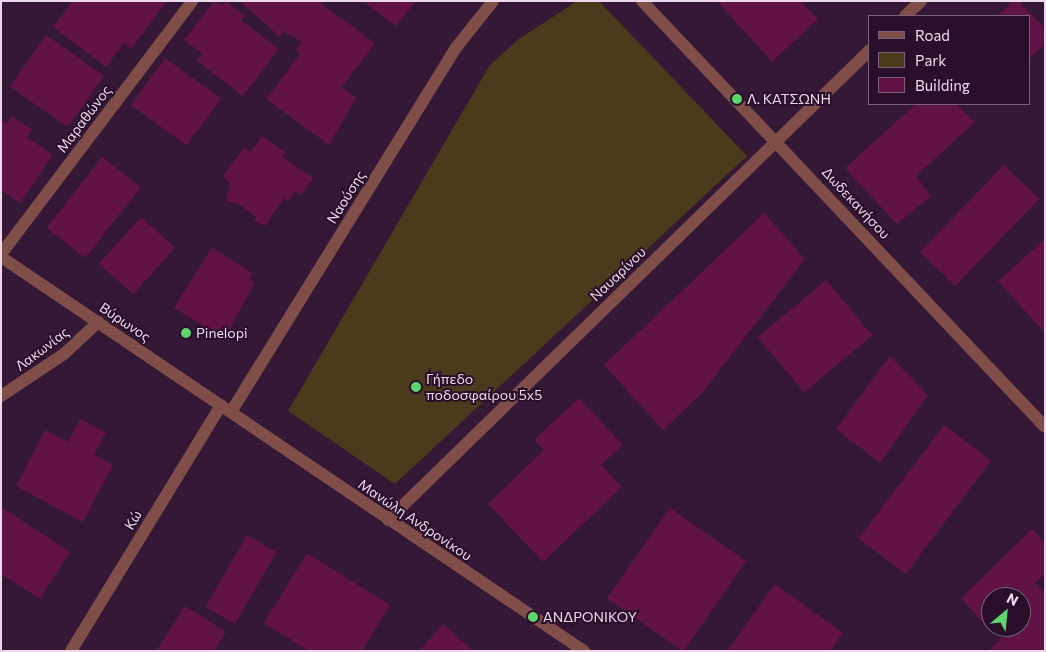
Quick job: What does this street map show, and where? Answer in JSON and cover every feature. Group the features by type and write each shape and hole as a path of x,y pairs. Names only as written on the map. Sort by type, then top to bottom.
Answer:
{"street":[{"name":"Μαραθώνος","path":"1,256 192,1"},
{"name":"Ναούσης","path":"226,409 455,49 493,1"},
{"name":"Δωδεκανήσου","path":"642,1 777,140 1045,427"},
{"path":"906,15 921,1"},
{"name":"Ναυαρίνου","path":"388,520 868,52"},
{"name":"Βύρωνος","path":"1,256 226,409"},
{"name":"Λακωνίας","path":"1,396 64,354 98,322"},
{"name":"Μανώλη Ανδρονίκου","path":"226,409 584,651"},
{"name":"Κώ","path":"70,651 226,409"}],"green space":[{"path":"577,1 599,1 747,156 395,484 288,411 490,65 519,39"}],"building":[{"path":"73,1 167,1 131,49 124,43 106,67 53,27"},
{"path":"214,1 223,6 226,1 245,16 241,20 279,49 243,96 197,61 202,53 184,40"},
{"path":"240,1 318,1 375,43 342,87 356,98 329,145 266,99 300,54 296,50 302,42 283,32 280,37"},
{"path":"363,1 416,1 396,26"},
{"path":"717,1 801,1 818,19 772,62"},
{"path":"1013,1 1018,1 1045,28 1045,44 1031,57 1031,15 998,15"},
{"path":"46,35 104,76 68,127 10,87"},
{"path":"165,58 221,99 187,145 131,105"},
{"path":"915,105 957,105 975,122 916,176 931,196 897,224 845,168"},
{"path":"12,116 32,130 27,137 53,155 20,203 1,190 1,120 7,123"},
{"path":"262,136 286,153 282,157 313,178 301,195 295,191 288,201 284,198 265,226 254,221 256,217 239,204 226,201 230,183 223,176 244,148 251,152"},
{"path":"102,157 141,187 85,258 47,228"},
{"path":"1004,165 1039,199 955,286 920,252"},
{"path":"764,213 805,259 703,392 663,430 604,365"},
{"path":"141,217 175,248 133,295 99,264"},
{"path":"1045,239 1045,333 998,281"},
{"path":"212,247 253,274 249,279 255,282 224,339 174,308"},
{"path":"826,280 872,335 804,392 758,337"},
{"path":"890,356 928,395 880,463 836,429"},
{"path":"579,398 623,445 601,465 622,487 543,562 488,504 544,450 534,440"},
{"path":"80,419 106,433 94,455 113,465 83,522 16,486 45,430 68,442"},
{"path":"944,425 991,461 906,574 859,538"},
{"path":"1,507 70,552 40,599 1,574"},
{"path":"670,508 746,561 683,651 607,598"},
{"path":"1032,529 1045,543 1045,574 1035,583 1045,594 1045,651 988,651 1003,637 1031,637 1031,587 981,587 981,620 961,598"},
{"path":"247,535 276,552 235,624 205,607"},
{"path":"307,553 390,605 362,651 309,651 264,623"},
{"path":"775,584 843,633 830,651 727,651"},
{"path":"185,606 226,632 214,651 156,651"},
{"path":"443,624 473,651 419,651"}],"place":[{"name":"Λ. ΚΑΤΣΩΝΗ","path":"737,99"},
{"name":"Pinelopi","path":"186,333"},
{"name":"Γήπεδο ποδοσφαίρου 5x5","path":"416,387"},
{"name":"ΑΝΔΡΟΝΙΚΟΥ","path":"533,617"}]}
